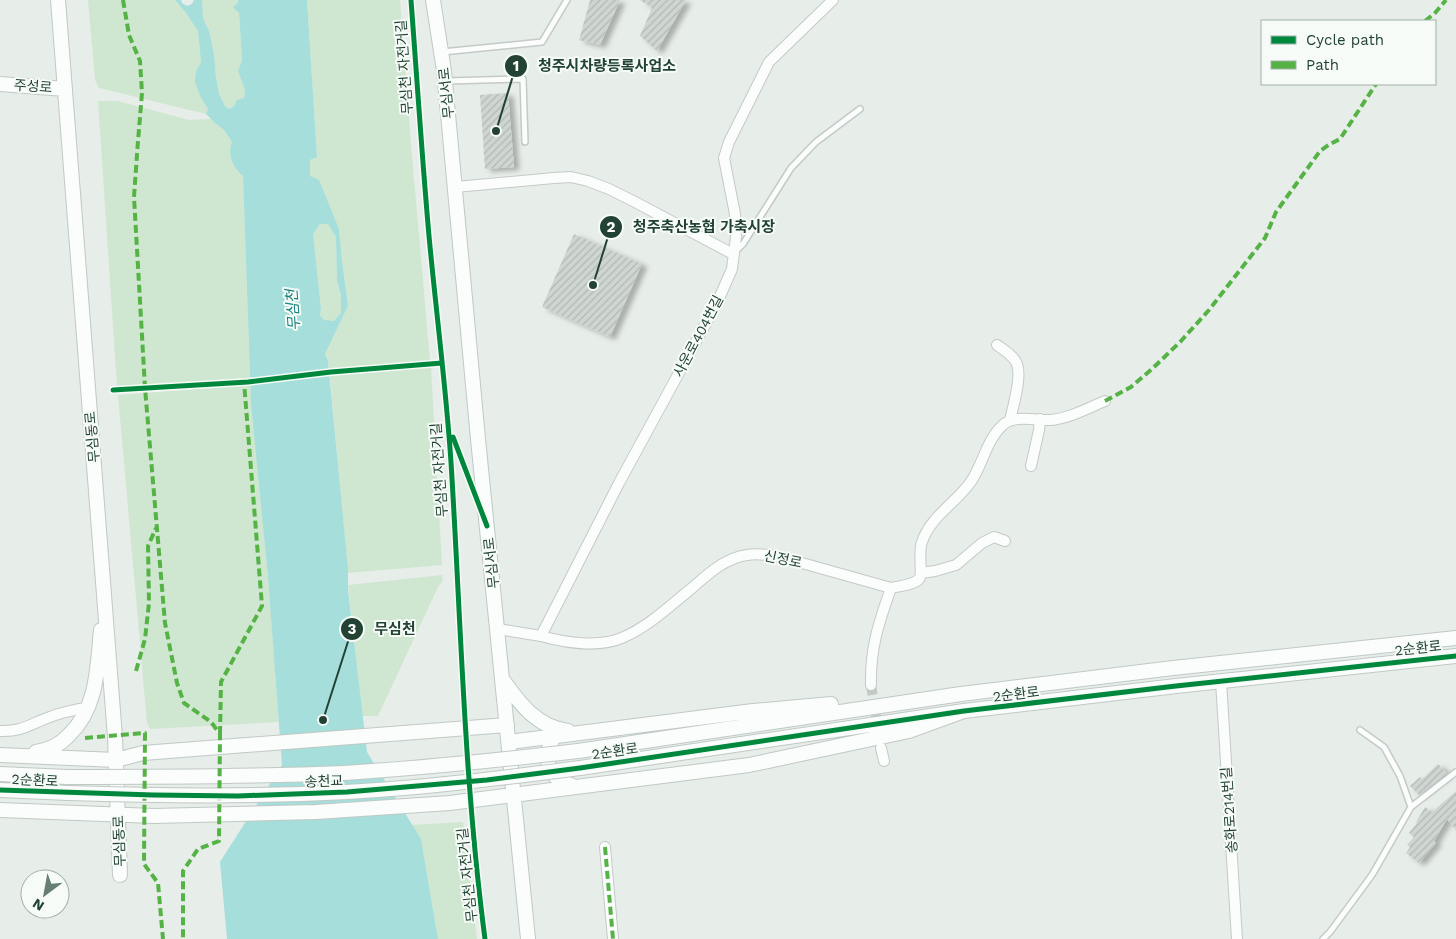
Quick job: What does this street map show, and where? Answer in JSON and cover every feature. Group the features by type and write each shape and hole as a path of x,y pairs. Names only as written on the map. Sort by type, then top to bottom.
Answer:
{"street":[{"name":"무심동로","path":"58,0 116,760 120,875"},
{"name":"무심서로","path":"433,0 445,81 528,939"},
{"name":"사운로404번길","path":"541,636 619,483 717,303 732,269 736,237 735,214 724,158 729,142 769,62 833,0"},
{"name":"주성로","path":"0,84 65,89"},
{"path":"455,187 571,177 588,181 635,202 733,254"},
{"path":"997,345 1010,355 1017,365 1016,397 1010,420"},
{"path":"871,685 873,649 879,623 891,588 919,580 921,576 921,543 928,528 970,483 997,432 1010,420 1051,420 1074,415 1105,401"},
{"path":"1031,466 1040,419"},
{"path":"921,573 956,565 982,543 994,538 1005,541"},
{"name":"신정로","path":"541,636 555,640 583,643 605,642 623,638 644,626 715,568 747,554 777,556 891,588"},
{"path":"0,755 46,751 62,742 80,723 89,707 96,682 104,593"},
{"path":"498,629 541,636"},
{"name":"2순환로","path":"578,751 997,689 1456,638"},
{"name":"2순환로","path":"580,768 964,711 1456,656"},
{"path":"503,680 522,706 545,725 561,730 584,733"},
{"name":"송화로214번길","path":"1221,681 1237,939"},
{"path":"509,742 753,711 836,704 959,686 997,689"},
{"path":"0,731 12,732 50,717 89,707"},
{"path":"0,810 154,816 316,812 450,803 749,765 909,731 964,711"},
{"path":"0,755 116,760 143,753 507,725"},
{"path":"558,736 548,750 549,767 556,778 575,787"},
{"path":"881,748 884,761"},
{"name":"송천교","path":"68,777 237,777 345,772 487,761 578,751"},
{"name":"송천교","path":"68,793 238,796 347,792 487,780 580,768"},
{"name":"2순환로","path":"0,774 68,777"},
{"name":"2순환로","path":"0,790 68,793"},
{"path":"606,847 613,939"}],"lane":[{"path":"441,52 542,42 567,0"},
{"path":"445,81 523,79 525,142"},
{"path":"733,254 743,244 791,168 816,142 860,109"},
{"path":"1360,730 1384,747 1400,776 1411,807"},
{"path":"1323,939 1372,875 1411,807 1456,772"}],"green space":[{"path":"88,0 175,0 198,31 201,62 196,71 201,98 208,109 206,114 99,88 95,80"},
{"path":"202,0 238,0 242,60 238,71 245,90 244,98 238,100 229,109 225,106 219,94 214,54 209,31 203,18"},
{"path":"307,0 400,0 430,361 329,369 325,354 348,306 339,229 310,176 310,160 317,157"},
{"path":"98,101 118,101 189,120 211,119 224,130 232,142 243,175 250,378 117,387"},
{"path":"320,224 328,224 336,237 337,281 341,295 341,313 334,322 324,320 320,315 321,308 313,234"},
{"path":"431,367 442,565 348,573 330,376"},
{"path":"250,385 279,722 150,729 147,723 118,395"},
{"path":"442,575 443,580 378,716 362,716 348,585"},
{"path":"463,822 477,939 438,939 421,839 412,825"}],"water":[{"path":"175,0 181,0 187,6 192,4 194,0 202,0 203,18 209,31 214,54 219,94 225,106 229,109 234,106 237,100 244,98 245,90 238,71 242,60 239,13 233,7 238,3 238,0 307,0 317,157 310,160 310,176 319,180 339,229 348,306 325,354 328,361 348,569 348,590 367,752 421,839 438,939 227,939 220,862 282,765 268,577 251,403 243,176 236,169 232,160 230,152 232,142 224,130 206,114 208,109 201,98 195,82 196,71 201,62 198,31","holes":["320,224 328,224 336,237 337,281 341,295 341,313 334,321 324,320 320,315 321,308 313,234"]}],"building":[{"path":"590,0 620,0 600,45 579,40"},
{"path":"640,0 686,0 657,51 640,36 652,8"},
{"path":"508,93 514,167 485,169 480,95"},
{"path":"574,234 642,264 610,337 542,307"},
{"path":"1438,764 1447,773 1419,795 1410,786 1420,777 1422,779"},
{"path":"1456,791 1456,830 1447,819 1434,841 1436,843 1419,863 1406,853 1410,847 1407,845 1414,837 1409,833 1417,823 1425,807 1432,812"}],"tunnel":[{"path":"871,685 878,729"}],"marked path":[{"path":"123,0 129,35 140,61 142,93 134,197 145,388 165,623 177,683 184,703 211,722 220,734 219,841 198,849 183,871 183,939"},
{"path":"1426,20 1446,0"},
{"path":"1105,401 1131,387 1152,369 1209,310 1265,238 1276,212 1320,151 1340,139 1375,85"},
{"path":"220,734 221,682 262,606 244,382"},
{"path":"136,671 145,639 149,603 148,546 156,528"},
{"path":"85,738 145,733 144,864 158,883 163,939"},
{"path":"605,847 613,939"}],"cycle path":[{"name":"무심천 자전거길","path":"411,0 429,236 449,434 472,820 485,939"},
{"path":"113,390 248,382 331,372 442,363"},
{"name":"무심천 자전거길","path":"453,437 487,526"},
{"path":"0,790 238,796 347,792 487,780 964,711 1456,656"}],"place":[{"name":"청주시차량등록사업소","path":"496,131"},
{"name":"청주축산농협 가축시장","path":"593,285"},
{"name":"무심천","path":"323,720"}]}
